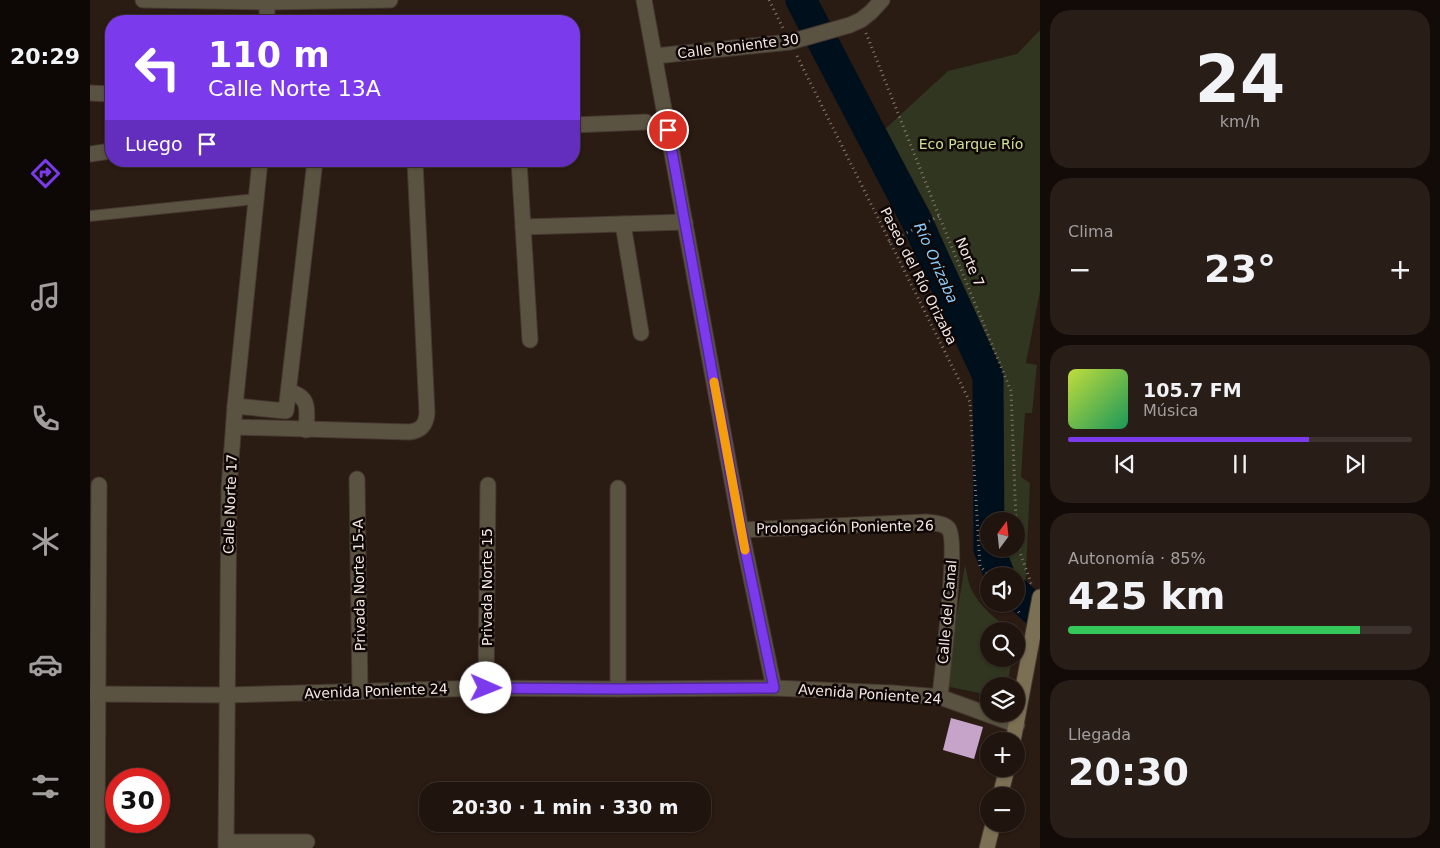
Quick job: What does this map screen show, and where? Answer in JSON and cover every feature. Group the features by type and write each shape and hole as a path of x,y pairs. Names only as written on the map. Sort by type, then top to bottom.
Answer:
{"main road":[{"path":"1015,732 1034,630 1038,592"},
{"path":"987,848 991,832"}],"street":[{"path":"143,0 390,0"},
{"path":"644,0 741,530 774,688"},
{"path":"855,23 871,12 882,0"},
{"path":"267,1 267,15"},
{"name":"Calle Poniente 30","path":"655,56 790,42 855,23"},
{"path":"90,93 105,94"},
{"path":"580,125 646,122"},
{"path":"90,154 105,152"},
{"name":"Calle Norte 17","path":"226,845 229,488 235,406 259,167"},
{"path":"286,411 314,167"},
{"path":"234,427 415,432 425,424 427,413 415,167"},
{"path":"518,167 530,340"},
{"path":"523,227 685,222"},
{"path":"623,224 641,333"},
{"path":"289,392 296,394 304,400 307,413 306,430"},
{"path":"235,406 307,413"},
{"name":"Privada Norte 15-A","path":"357,479 360,691"},
{"path":"97,848 94,694 99,485"},
{"name":"Privada Norte 15","path":"486,688 488,485"},
{"path":"618,488 618,689"},
{"name":"Prolongación Poniente 26","path":"741,530 926,522 949,528"},
{"name":"Calle del Canal","path":"940,697 952,564 952,537 949,528"},
{"name":"Avenida Poniente 24","path":"94,694 227,695 486,688 774,688 940,697 1017,725"},
{"path":"226,845 307,842"}],"lane":[{"path":"90,216 256,199"}],"path":[{"name":"Paseo del Río Orizaba","path":"769,0 970,402 981,567"},
{"name":"Norte 7","path":"855,23 939,216 1011,391 1016,512"},
{"path":"889,242 939,216"},
{"path":"1022,558 1031,582 1038,592"}],"green space":[{"name":"Eco Parque Río","path":"1040,30 1040,291 1026,363 1037,365 1032,413 1025,413 1021,477 1030,483 1025,595 1025,567 1006,567 1000,558 1025,558 1025,512 993,512 993,360 932,215 885,129 948,71 1017,54"},
{"path":"965,565 971,589 980,603 980,612 988,612 1001,622 980,622 980,667 1011,667 1009,677 980,677 980,693 945,686"}],"building":[{"path":"951,718 983,727 980,732 974,759 943,750"}],"waterway":[{"name":"Río Orizaba","path":"801,0 915,218 988,376 989,512"},
{"name":"Río Orizaba","path":"993,558 996,567"},
{"name":"Río Orizaba","path":"1025,601 1040,615"}],"slow traffic":[{"path":"714,382 745,550"}],"route":[{"path":"486,688 774,688 741,530 668,130"}]}
